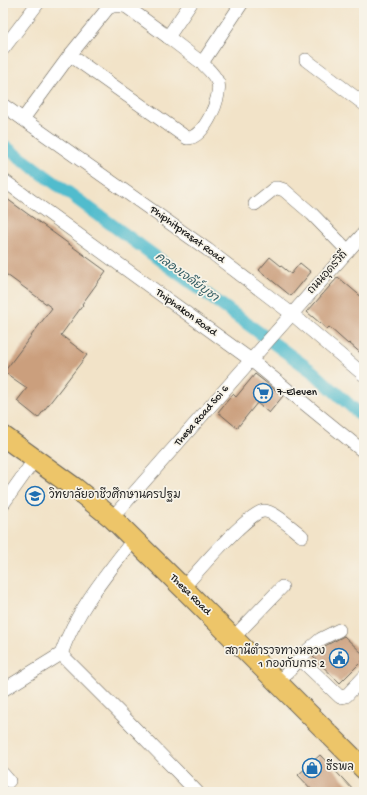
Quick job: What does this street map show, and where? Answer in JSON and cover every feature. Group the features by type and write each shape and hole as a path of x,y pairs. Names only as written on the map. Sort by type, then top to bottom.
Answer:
{"main road":[{"name":"Thesa Road","path":"3,436 75,488 112,518 364,769"}],"street":[{"path":"3,49 38,3"},
{"path":"168,37 191,3"},
{"path":"202,63 242,3"},
{"path":"23,119 70,55 102,13 112,6 119,5 126,7 168,37 212,72 218,83 218,93 212,113 205,126 196,136 187,138 70,55"},
{"path":"306,60 364,104"},
{"name":"Phiphitprasat Road","path":"3,104 208,250 292,314 364,375"},
{"name":"Thiphakon Road","path":"3,180 251,360 364,452"},
{"path":"255,204 275,188 284,190 312,214 348,251"},
{"name":"ถนนอุดรวิถี","path":"292,314 364,233"},
{"name":"Thesa Road Soi 6","path":"112,518 292,314"},
{"path":"3,504 35,459"},
{"path":"183,588 213,553 258,512 269,512 302,536"},
{"path":"3,690 61,654 70,632 88,599 134,539"},
{"path":"233,638 282,587"},
{"path":"278,683 308,650 322,639 339,630"},
{"path":"61,654 197,792"},
{"path":"300,659 340,697 346,696 364,677"}],"building":[{"path":"3,196 106,271 61,335 87,355 38,418 17,401 27,388 4,372 52,308 3,272"},
{"path":"270,257 291,274 300,263 311,272 291,296 259,270"},
{"path":"338,277 364,299 364,356 329,327 327,329 307,312"},
{"path":"255,374 283,396 269,413 257,403 237,428 218,412 233,394 236,397"},
{"name":"สถานีตำรวจทางหลวง 1 กองกับการ 2","path":"344,636 364,655 364,659 340,683 313,657 325,646"},
{"path":"320,755 355,792 314,792 298,775"}],"waterway":[{"name":"คลองเจดีย์บูชา","path":"3,145 313,372 364,418"}],"place":[{"name":"7-Eleven","path":"263,393"},
{"name":"วิทยาลัยอาชีวศึกษานครปฐม","path":"35,496"},
{"name":"สถานีตำรวจทางหลวง 1 กองกับการ 2","path":"339,658"},
{"name":"ธีรพล","path":"312,768"}]}
